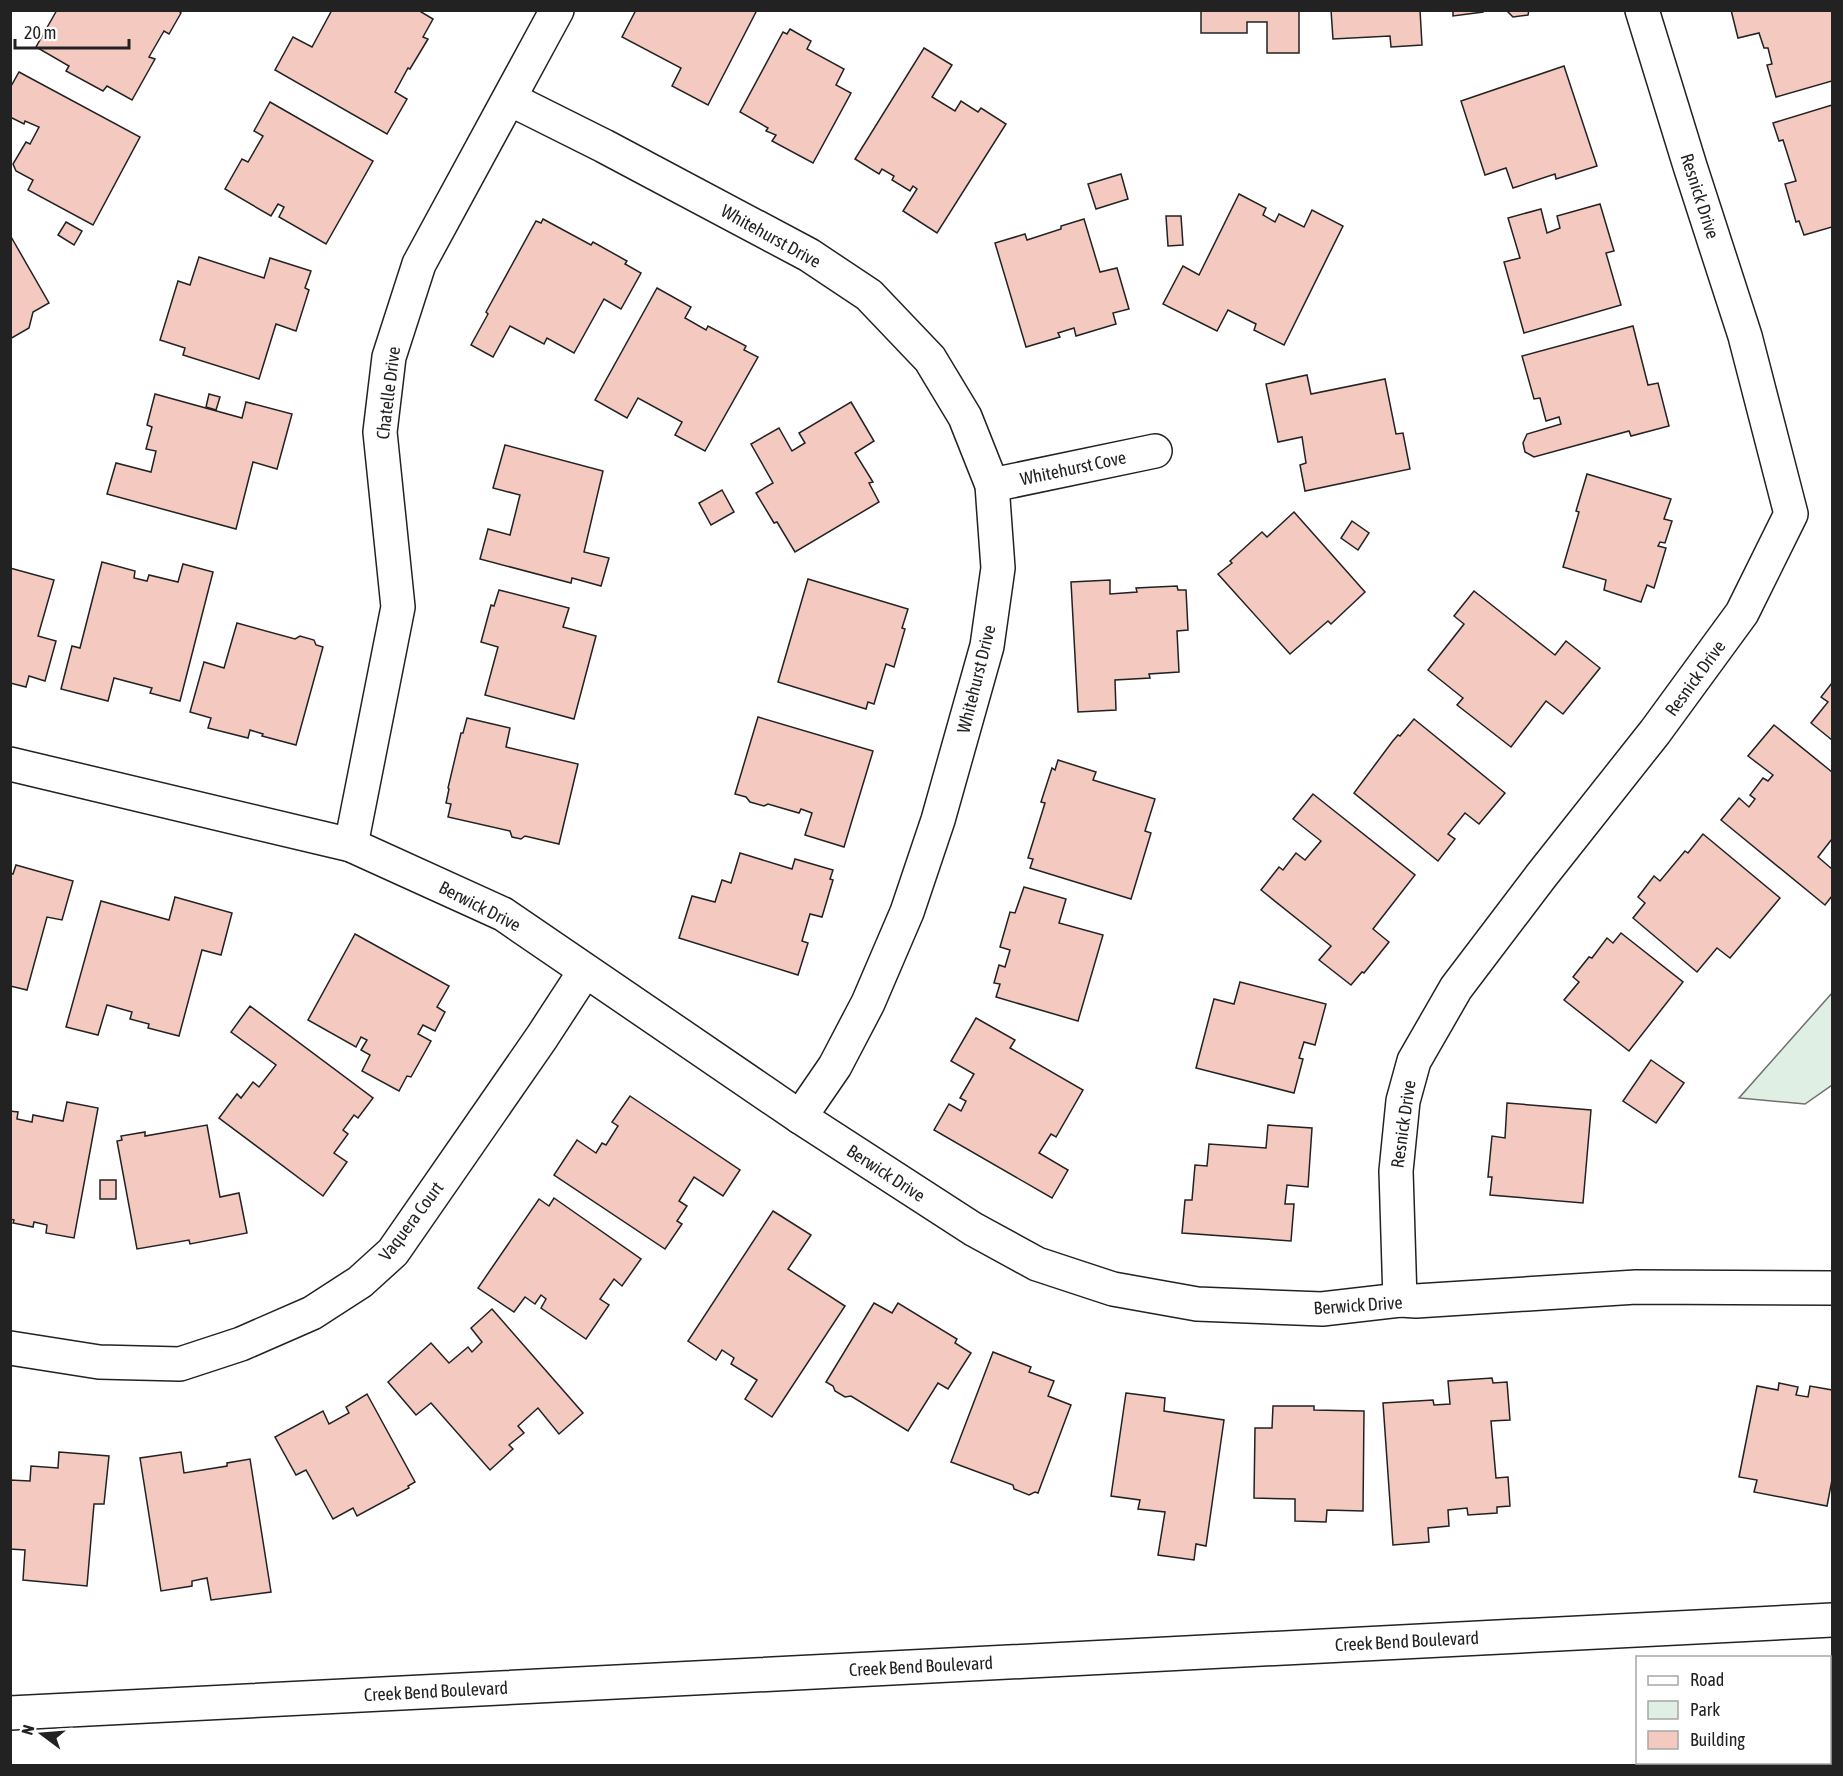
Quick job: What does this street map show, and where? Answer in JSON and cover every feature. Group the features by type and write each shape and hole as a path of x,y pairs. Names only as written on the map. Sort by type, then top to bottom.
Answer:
{"street":[{"name":"Chatelle Drive","path":"351,845 398,607 380,432 389,357 419,264 557,10"},
{"name":"Resnick Drive","path":"1400,1300 1396,1171 1403,1101 1414,1061 1456,988 1655,732 1742,613 1791,514 1745,336 1642,10"},
{"name":"Whitehurst Drive","path":"510,99 809,255 870,295 930,359 965,417 992,485 998,568 987,646 938,820 907,912 868,1003 835,1066 800,1117"},
{"name":"Whitehurst Cove","path":"992,485 1155,451"},
{"name":"Berwick Drive","path":"10,764 351,845 503,914 800,1117 973,1229 1037,1264 1113,1290 1197,1304 1322,1309 1400,1300 1416,1301 1636,1287 1833,1288"},
{"name":"Vaquera Court","path":"10,1348 99,1362 180,1364 241,1344 312,1313 360,1282 393,1252 585,971"},
{"name":"Creek Bend Boulevard","path":"10,1713 1833,1620"}],"green space":[{"path":"1832,993 1832,1085 1805,1104 1739,1098"}],"building":[{"path":"57,10 178,10 181,13 169,34 164,31 149,57 155,59 132,100 107,86 103,91 66,71 69,66 36,47"},
{"path":"332,10 418,10 433,19 423,37 428,39 395,92 407,99 387,134 275,70 293,37 312,47"},
{"path":"636,10 757,10 708,105 672,86 681,68 622,37"},
{"path":"1201,10 1299,10 1299,53 1267,53 1267,22 1247,22 1247,33 1201,33"},
{"path":"1331,10 1420,10 1422,45 1391,47 1390,36 1333,39"},
{"path":"1453,10 1483,10 1483,12 1453,16"},
{"path":"1506,10 1529,10 1528,15 1513,17"},
{"path":"1731,10 1832,10 1832,81 1776,97 1767,65 1772,64 1768,48 1764,48 1759,33 1738,38"},
{"path":"790,29 811,41 807,49 844,69 836,85 851,93 813,163 772,141 776,135 766,131 768,128 740,112 783,32 787,34"},
{"path":"924,48 952,65 932,97 955,111 961,101 978,112 981,108 1006,124 937,233 903,211 917,189 913,186 910,191 892,180 894,176 882,169 879,174 855,159"},
{"path":"1564,66 1597,166 1556,179 1555,174 1513,188 1506,168 1485,175 1461,101"},
{"path":"19,72 140,137 93,225 28,190 33,180 16,171 13,164 26,142 30,144 39,127 25,121 24,124 10,117 10,88"},
{"path":"270,102 373,161 326,244 279,217 284,207 278,204 271,216 225,189 242,159 248,162 263,136 254,131"},
{"path":"1832,105 1832,227 1804,235 1799,221 1796,222 1785,184 1796,181 1783,140 1779,141 1773,123"},
{"path":"1121,174 1128,199 1096,209 1088,184"},
{"path":"1239,194 1266,208 1263,215 1275,222 1279,214 1304,227 1312,210 1343,226 1284,345 1254,330 1256,324 1228,310 1217,331 1163,304 1183,266 1199,275"},
{"path":"1600,204 1614,251 1606,253 1621,305 1524,333 1504,262 1520,258 1508,218 1541,209 1547,233 1560,228 1557,216"},
{"path":"1166,216 1181,216 1183,245 1168,246"},
{"path":"543,219 591,245 593,242 627,261 625,264 641,273 621,309 604,299 574,353 547,338 544,344 510,326 493,357 471,345 488,314 486,312 536,221 541,223"},
{"path":"1084,219 1100,272 1117,268 1129,309 1113,313 1116,324 1076,336 1074,328 1058,333 1060,337 1026,347 995,243 1025,234 1027,240"},
{"path":"66,222 82,231 74,245 58,235"},
{"path":"10,235 49,303 33,312 29,328 10,339"},
{"path":"199,257 264,278 270,258 311,271 305,288 309,290 296,331 276,324 259,379 183,355 185,348 160,340 178,281 190,285"},
{"path":"657,288 691,307 685,318 706,330 708,326 746,346 744,350 758,357 705,451 675,435 682,422 638,398 627,418 595,400"},
{"path":"1633,326 1648,385 1658,383 1669,426 1631,436 1629,431 1534,457 1525,452 1523,443 1527,434 1561,424 1559,417 1546,421 1540,398 1534,399 1522,356"},
{"path":"1307,375 1311,394 1385,379 1396,434 1403,433 1410,469 1305,491 1300,465 1306,463 1302,437 1278,442 1266,384"},
{"path":"155,394 242,418 246,402 292,414 277,469 253,462 236,529 107,494 116,463 151,472 156,451 146,449 152,427 147,425"},
{"path":"209,394 220,397 216,410 206,407"},
{"path":"851,402 874,441 855,453 873,482 869,483 879,502 795,552 756,493 773,483 751,444 779,428 792,451 805,443 799,433"},
{"path":"505,445 603,471 584,552 609,558 601,586 572,578 571,583 480,559 488,529 510,535 520,495 493,488"},
{"path":"1587,474 1671,499 1664,519 1672,521 1665,543 1660,542 1658,546 1666,548 1654,588 1647,585 1641,602 1604,590 1606,580 1563,567"},
{"path":"722,490 734,512 711,525 699,503"},
{"path":"1294,512 1365,592 1331,624 1328,621 1290,654 1218,574 1262,532 1267,537"},
{"path":"1352,521 1369,533 1358,550 1341,538"},
{"path":"102,562 135,571 134,578 147,581 149,575 178,582 183,564 213,572 180,701 150,693 152,688 114,678 108,701 61,689 72,646 80,648"},
{"path":"10,568 54,580 38,636 56,641 45,681 29,676 26,687 10,683"},
{"path":"808,579 908,609 894,667 886,664 874,704 868,702 866,709 778,682"},
{"path":"1110,580 1110,594 1137,592 1136,588 1177,586 1178,590 1186,590 1188,630 1177,631 1179,672 1149,674 1150,678 1115,680 1116,710 1078,712 1071,582"},
{"path":"499,590 569,608 563,627 596,636 574,719 485,695 498,647 481,642 491,605 494,606"},
{"path":"1474,591 1555,655 1566,641 1600,668 1563,714 1546,701 1511,747 1457,705 1463,698 1428,670 1464,624 1454,616"},
{"path":"237,623 295,639 300,636 314,640 316,645 323,647 296,745 262,736 263,734 250,730 248,738 208,728 211,718 190,712 204,662 224,668"},
{"path":"1832,683 1832,740 1811,723 1828,702 1821,697"},
{"path":"758,717 873,751 844,847 805,835 812,813 801,809 799,813 768,804 764,806 735,794"},
{"path":"467,718 510,728 506,747 578,764 559,844 525,836 521,839 512,837 510,831 448,817 451,804 446,803 448,788 461,733 463,733"},
{"path":"1414,719 1505,793 1479,824 1465,813 1448,834 1455,839 1438,861 1354,793 1392,742"},
{"path":"1774,725 1832,772 1832,839 1818,857 1832,869 1832,896 1825,905 1721,820 1739,798 1749,807 1755,799 1750,795 1763,778 1768,781 1773,775 1748,756"},
{"path":"1058,760 1096,772 1093,780 1155,799 1145,831 1151,833 1131,899 1030,868 1033,859 1028,858 1045,803 1041,802 1052,768 1055,770"},
{"path":"1313,794 1415,875 1373,929 1389,942 1351,985 1319,960 1331,946 1261,890 1279,867 1283,870 1296,853 1305,860 1321,841 1293,819"},
{"path":"1703,834 1780,898 1730,958 1717,948 1697,972 1633,918 1645,903 1638,897 1654,876 1660,881 1685,851 1688,853"},
{"path":"740,853 792,869 795,859 833,870 830,879 833,880 822,917 810,914 802,941 808,943 798,975 679,938 692,896 715,902 722,880 731,883"},
{"path":"16,865 73,881 62,920 47,917 27,990 10,986 10,873 13,874"},
{"path":"1024,887 1066,899 1059,923 1103,935 1078,1021 996,997 1000,984 994,983 999,965 1005,967 1010,950 1000,947 1010,912 1015,913"},
{"path":"175,897 232,913 221,955 202,950 179,1036 148,1028 149,1024 130,1019 132,1012 107,1005 98,1035 66,1027 101,901 169,920"},
{"path":"1621,933 1683,982 1629,1051 1564,1000 1579,982 1573,977 1589,957 1592,958 1607,938 1613,943"},
{"path":"355,934 449,986 437,1007 445,1012 435,1031 423,1025 418,1034 431,1041 411,1077 407,1076 399,1091 362,1071 370,1055 361,1050 367,1040 361,1037 356,1047 308,1020"},
{"path":"1240,982 1326,1004 1315,1045 1304,1042 1299,1058 1303,1059 1294,1093 1196,1068 1214,999 1234,1004"},
{"path":"250,1006 373,1098 358,1118 354,1115 343,1130 348,1134 334,1153 347,1162 323,1196 219,1118 237,1094 241,1098 253,1082 259,1087 276,1065 231,1032"},
{"path":"976,1018 1015,1040 1010,1048 1083,1090 1056,1137 1051,1134 1039,1153 1068,1170 1052,1198 934,1130 949,1104 961,1111 966,1101 960,1098 974,1074 951,1061"},
{"path":"1651,1060 1684,1083 1656,1123 1623,1101"},
{"path":"630,1096 740,1170 723,1196 694,1177 679,1201 687,1206 677,1221 682,1224 665,1249 554,1175 577,1140 596,1153 602,1143 606,1145 618,1126 612,1122"},
{"path":"67,1102 98,1108 74,1238 46,1233 47,1225 34,1222 33,1227 13,1223 14,1220 10,1219 10,1111 18,1112 17,1119 32,1122 33,1115 63,1121"},
{"path":"1507,1103 1591,1110 1583,1203 1490,1195 1492,1177 1488,1177 1492,1136 1505,1138"},
{"path":"207,1125 220,1197 239,1193 247,1233 190,1244 189,1240 137,1249 117,1141 122,1140 121,1136 145,1132 145,1136"},
{"path":"1268,1125 1312,1128 1308,1187 1287,1185 1285,1204 1294,1204 1291,1241 1182,1233 1185,1200 1192,1200 1195,1165 1207,1166 1209,1144 1266,1148"},
{"path":"100,1180 116,1180 116,1199 100,1199"},
{"path":"554,1198 641,1259 622,1286 614,1279 600,1299 609,1305 586,1339 541,1308 546,1299 541,1295 535,1304 525,1297 514,1312 478,1288 539,1199 549,1206"},
{"path":"773,1211 811,1235 788,1269 845,1306 772,1417 745,1399 757,1380 731,1364 734,1358 722,1350 716,1360 688,1341"},
{"path":"874,1303 892,1313 898,1303 957,1339 955,1343 971,1353 948,1389 938,1383 908,1431 851,1396 845,1397 826,1382"},
{"path":"492,1309 583,1413 559,1434 538,1408 518,1426 524,1433 509,1445 513,1449 490,1470 431,1403 416,1415 388,1382 431,1343 449,1363 468,1347 472,1352 482,1342 471,1328"},
{"path":"993,1352 1031,1367 1029,1372 1054,1381 1048,1396 1071,1405 1038,1493 1029,1495 1014,1489 1013,1485 951,1462"},
{"path":"1492,1378 1493,1383 1507,1382 1510,1420 1491,1421 1496,1478 1508,1477 1510,1506 1497,1507 1497,1513 1468,1515 1467,1508 1448,1510 1449,1526 1428,1528 1429,1542 1393,1545 1383,1403 1433,1400 1434,1405 1450,1404 1448,1381"},
{"path":"1779,1383 1798,1387 1796,1395 1808,1397 1810,1386 1832,1390 1832,1480 1827,1506 1754,1492 1757,1480 1739,1477 1757,1386 1778,1390"},
{"path":"1126,1393 1165,1398 1164,1411 1224,1420 1206,1546 1196,1544 1194,1560 1158,1555 1165,1512 1138,1509 1140,1500 1111,1496"},
{"path":"367,1394 415,1482 408,1486 409,1488 357,1516 353,1508 333,1519 306,1470 296,1475 275,1437 323,1411 329,1424 349,1413 346,1407"},
{"path":"1273,1406 1314,1406 1314,1410 1364,1411 1363,1511 1327,1510 1326,1522 1295,1521 1295,1499 1254,1498 1255,1428 1272,1428"},
{"path":"59,1452 109,1456 104,1504 94,1504 87,1586 23,1580 25,1550 10,1549 10,1480 30,1481 31,1466 58,1468"},
{"path":"181,1452 184,1473 227,1466 227,1463 250,1459 271,1592 211,1600 207,1578 192,1581 192,1586 161,1591 140,1458"}]}
